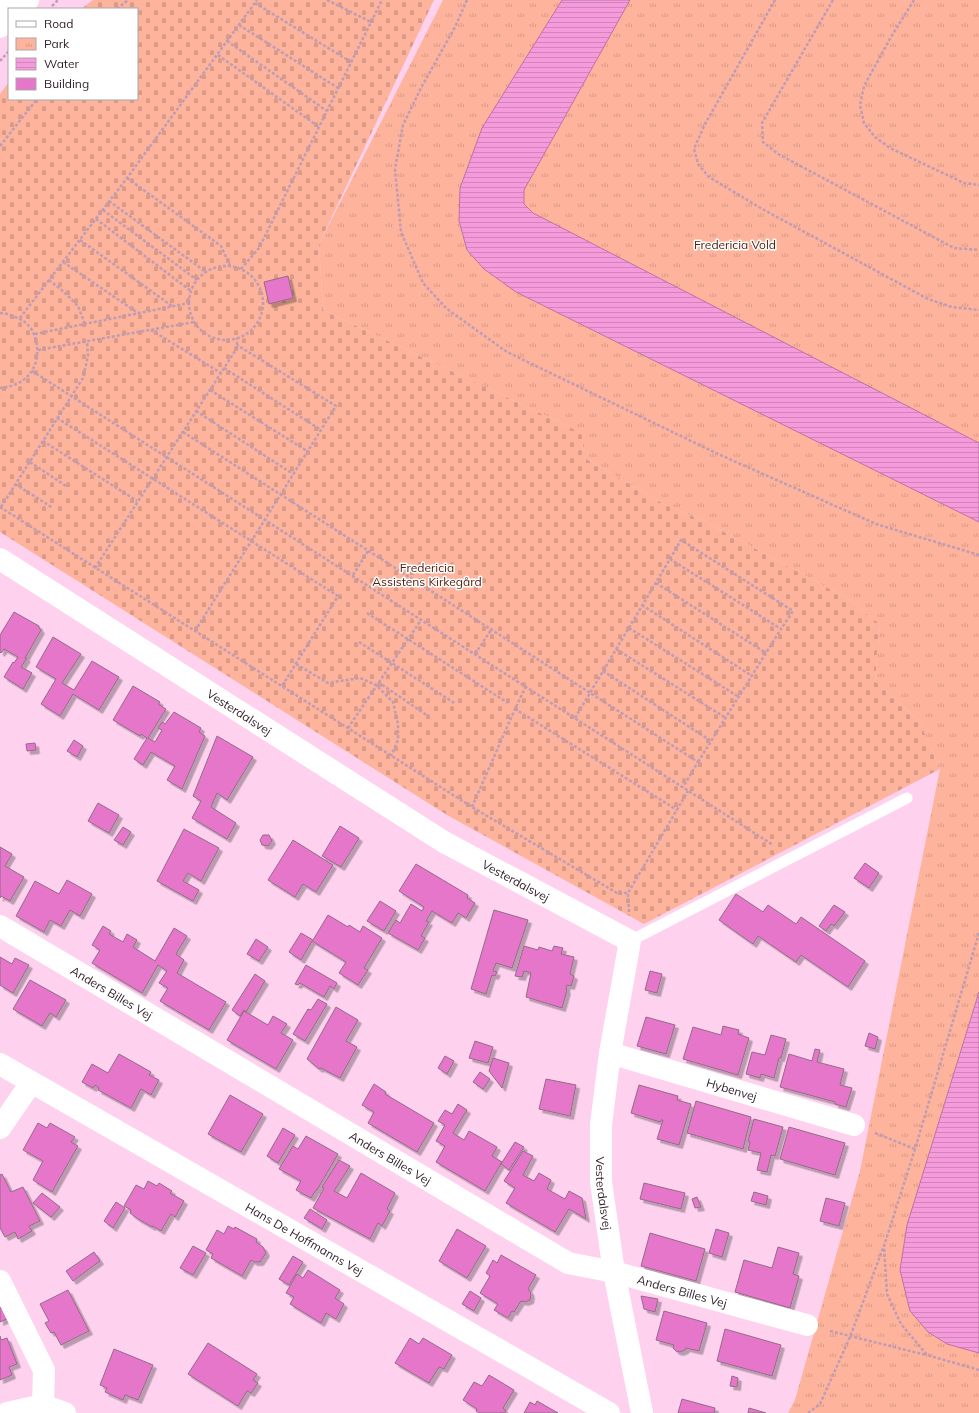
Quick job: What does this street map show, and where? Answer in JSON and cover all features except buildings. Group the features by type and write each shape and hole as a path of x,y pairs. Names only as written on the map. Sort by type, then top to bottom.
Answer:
{"street":[{"path":"20,8 28,0"},
{"path":"0,27 8,19"},
{"name":"Vesterdalsvej","path":"0,559 444,842 630,941 610,1053 601,1125 601,1182 614,1272 642,1413"},
{"name":"Anders Billes Vej","path":"0,926 568,1263 614,1272 807,1325"},
{"name":"Hybenvej","path":"610,1053 854,1125"},
{"name":"Hans De Hoffmanns Vej","path":"0,1064 609,1413"},
{"path":"0,1128 31,1083"},
{"path":"0,1281 44,1370 43,1405"},
{"path":"7,1413 43,1405 65,1413"}],"lane":[{"path":"630,941 907,798"}],"path":[{"path":"118,8 128,0"},
{"path":"327,0 371,22"},
{"path":"241,269 258,248 382,0"},
{"path":"467,0 455,27 421,88 403,125 396,169 401,232 423,283 447,309 508,352 718,454 876,524 979,555"},
{"path":"776,0 704,126 694,149 698,164 709,177 764,210 928,298 952,307 979,310"},
{"path":"832,0 762,123 763,142 778,154 954,248 979,250"},
{"path":"914,0 891,37 864,86 860,105 864,124 875,136 890,148 964,183 979,185"},
{"path":"20,318 127,178 256,1 351,62"},
{"path":"239,25 338,88"},
{"path":"227,41 327,111"},
{"path":"0,61 8,51"},
{"path":"218,54 319,127"},
{"path":"0,146 36,100"},
{"path":"127,178 221,246 230,266"},
{"path":"109,201 206,272"},
{"path":"103,210 197,280"},
{"path":"96,219 191,291"},
{"path":"80,240 172,306"},
{"path":"63,262 138,313"},
{"path":"230,266 241,269 251,275 258,284 262,294 263,305 261,316 255,326 247,333 237,338 225,340 213,337 202,331 194,322 190,313 189,303 191,291 197,280 206,272 217,267 230,266"},
{"path":"49,280 78,306 85,324"},
{"path":"35,334 189,303"},
{"path":"0,314 4,313 20,318 29,325 35,334 38,350 37,361 32,371 23,381 10,387 0,388"},
{"path":"38,350 194,322"},
{"path":"150,330 221,373"},
{"path":"95,568 237,348 237,338"},
{"path":"87,342 88,356 83,378 0,507 472,807 617,893 628,894"},
{"path":"195,631 336,406 237,344"},
{"path":"224,368 321,430"},
{"path":"32,371 353,575 792,858"},
{"path":"210,390 308,452"},
{"path":"196,411 293,474"},
{"path":"58,418 338,596 282,686"},
{"path":"182,432 698,762"},
{"path":"43,441 137,501"},
{"path":"30,462 66,486"},
{"path":"15,484 53,508"},
{"path":"575,718 681,540 793,611 683,787"},
{"path":"353,575 368,552"},
{"path":"670,559 781,630"},
{"path":"656,583 766,653"},
{"path":"642,605 752,676"},
{"path":"367,613 407,640 508,703"},
{"path":"348,728 421,620"},
{"path":"629,628 739,697"},
{"path":"475,654 491,630"},
{"path":"359,642 456,704"},
{"path":"616,649 726,718"},
{"path":"296,664 328,683 360,678 377,683 428,716"},
{"path":"603,671 711,741"},
{"path":"377,683 393,702 398,724 398,740 392,756"},
{"path":"472,807 526,686"},
{"path":"516,709 677,810"},
{"path":"630,941 628,894 688,791"},
{"path":"808,1413 820,1404 850,1337 884,1246 915,1148 979,933"},
{"path":"854,1125 915,1148"},
{"path":"884,1246 887,1294 901,1324 927,1356"},
{"path":"807,1325 979,1370"}],"green space":[{"name":"Fredericia Assistens Kirkegård","path":"93,0 434,0 319,244 323,310 582,433 583,457 664,504 704,521 845,597 880,624 875,681 920,722 940,769 644,924 447,815 0,532 0,94 8,83 8,100 138,100 138,8 82,8"},
{"name":"Fredericia Vold","path":"443,0 979,0 979,1413 788,1413 795,1400 860,1171 940,769 920,722 875,681 880,624 845,597 704,521 664,504 583,457 582,433 323,310 319,244"}],"water":[{"path":"562,0 630,0 524,190 524,204 533,213 979,443 979,522 516,292 484,269 467,250 459,221 460,188 482,128"},
{"path":"979,992 979,1353 947,1344 928,1332 910,1311 900,1270 907,1225"}]}
